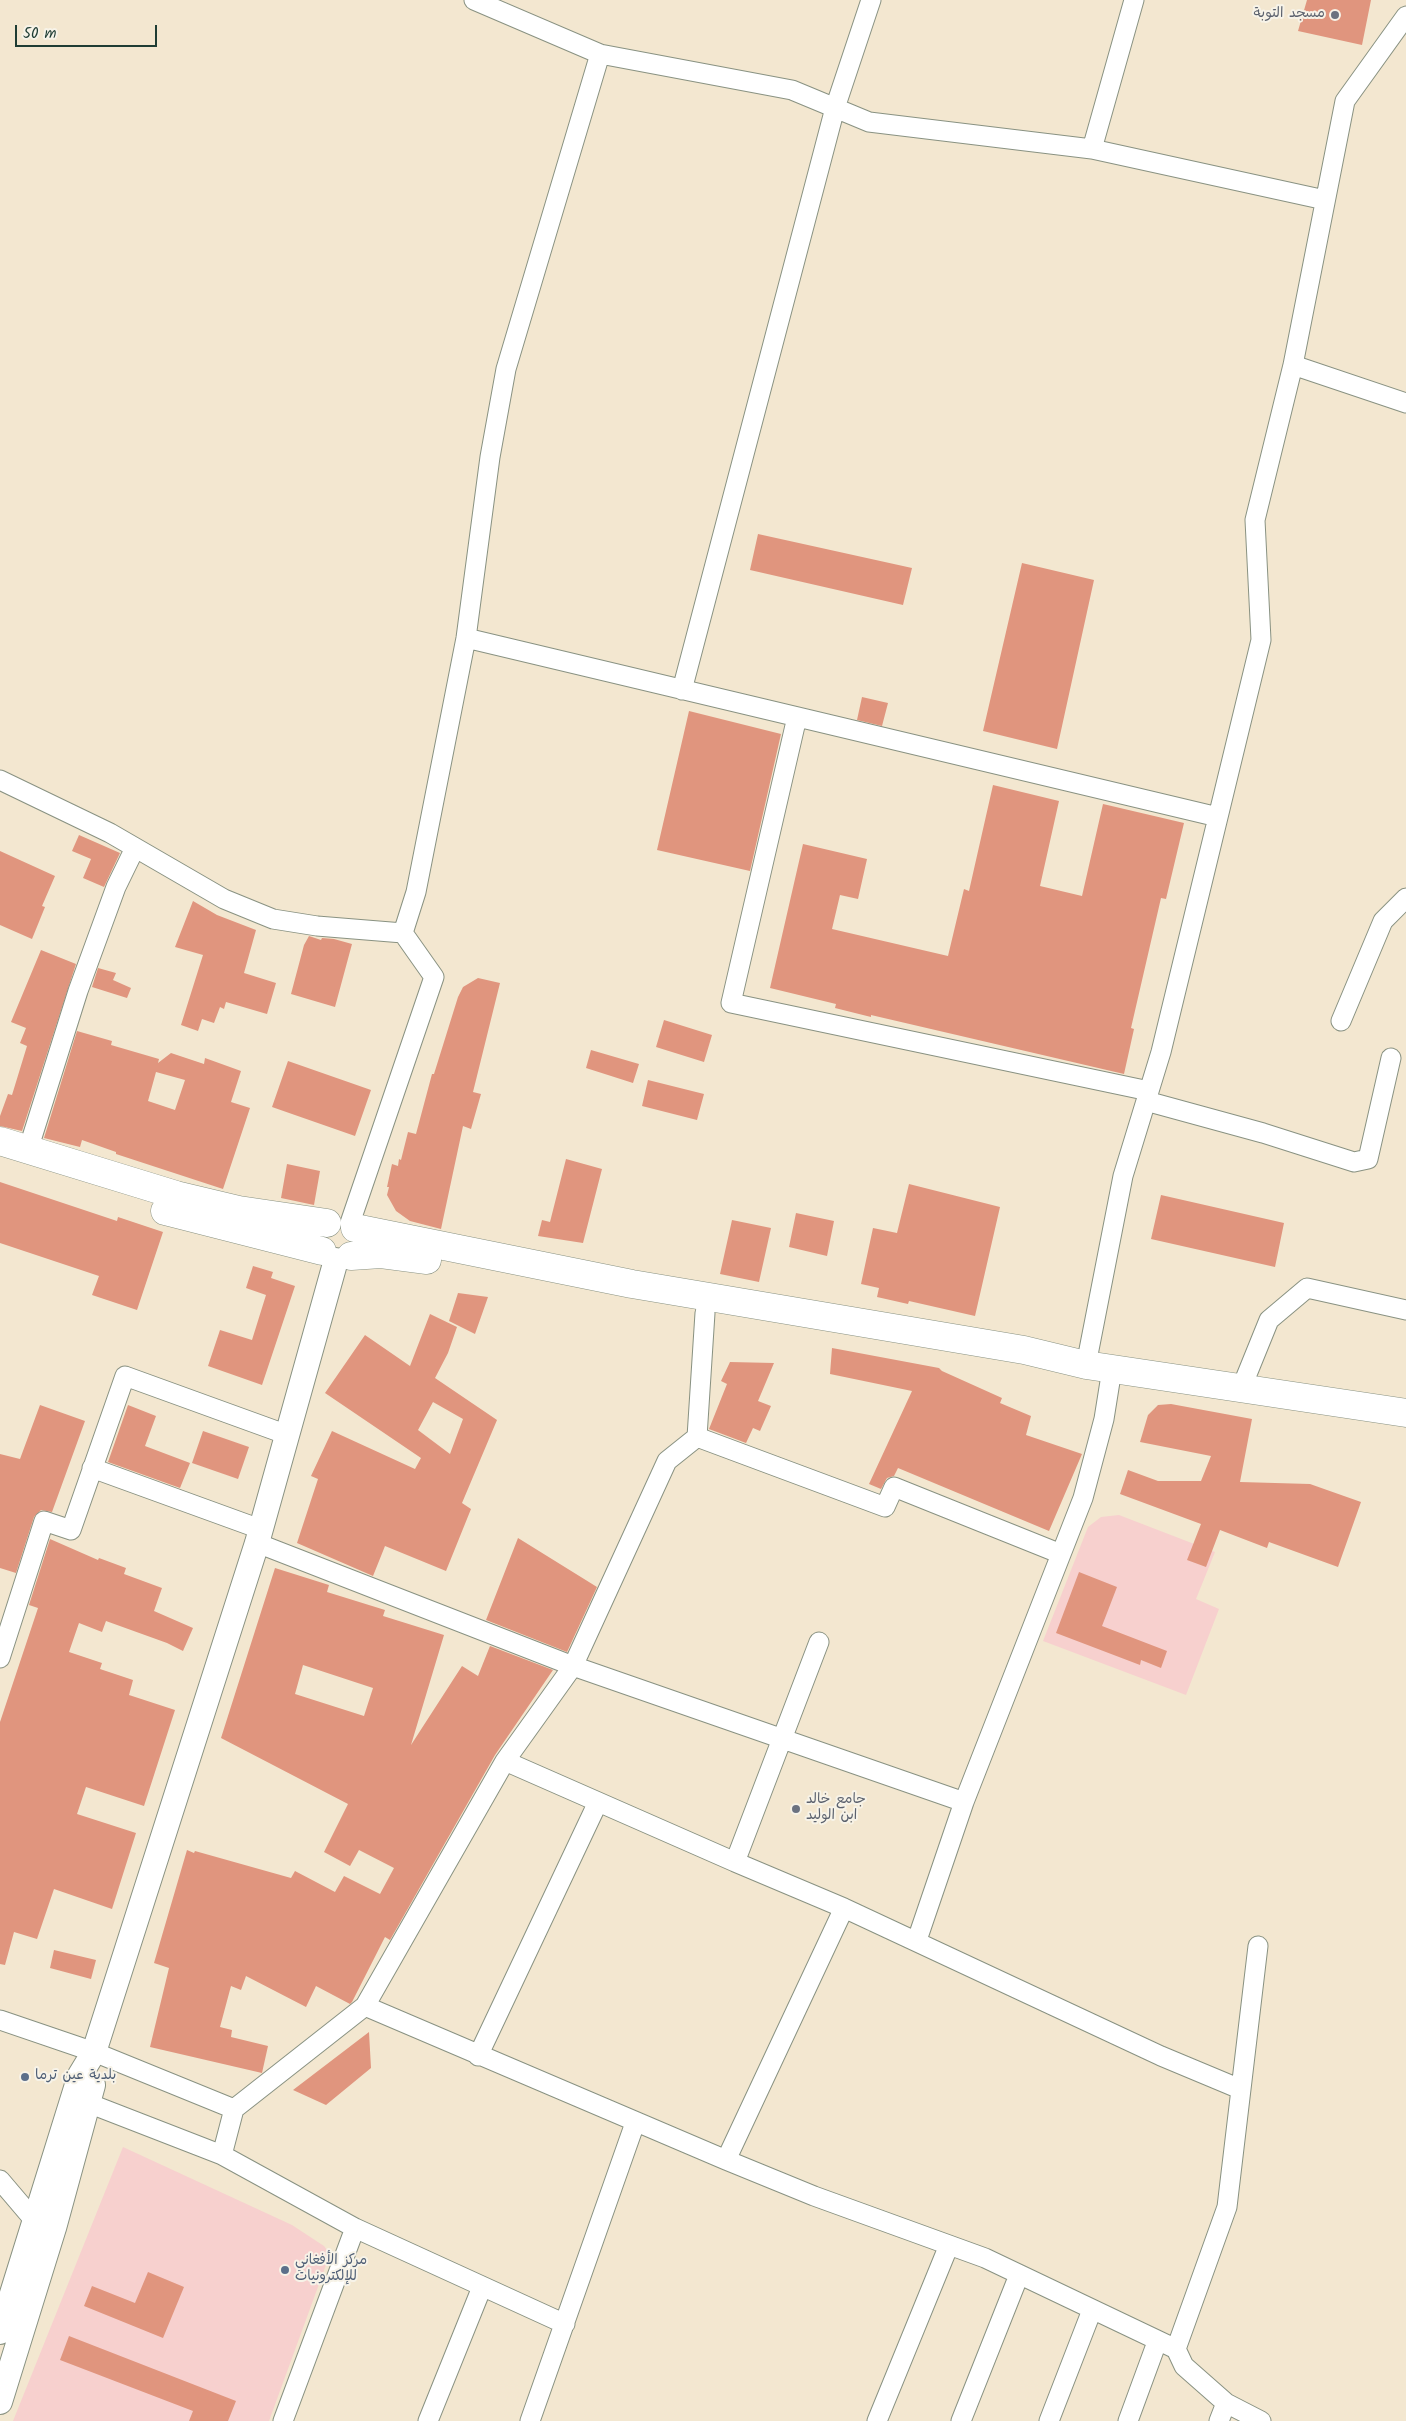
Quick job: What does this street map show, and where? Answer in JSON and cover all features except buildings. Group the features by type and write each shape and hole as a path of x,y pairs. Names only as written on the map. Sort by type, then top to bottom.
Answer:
{"main road":[{"path":"0,1141 153,1189 215,1215 336,1256 381,1254 411,1257 705,1313 1021,1366 1049,1368 1099,1367"},
{"path":"0,1157 215,1215 344,1225 632,1284 1024,1350 1099,1367 1406,1413"},
{"path":"336,1256 359,1243 344,1225"},
{"path":"336,1256 319,1236 344,1225"}],"street":[{"path":"474,0 600,54 792,90 869,122 1092,149 1326,200"},
{"path":"682,690 835,108 871,0"},
{"path":"1092,149 1134,0"},
{"path":"916,1940 964,1802 1083,1498 1104,1419 1099,1367 1123,1176 1161,1052 1261,640 1255,520 1293,365 1345,102 1406,16"},
{"path":"403,933 416,892 466,638 490,457 506,369 600,54"},
{"path":"1293,365 1406,403"},
{"path":"466,638 1218,817"},
{"path":"796,717 731,1003 1147,1096 1354,1162 1368,1159 1391,1058"},
{"path":"0,780 43,799 135,848 224,899 273,919 317,926 403,933"},
{"path":"28,1150 78,991 116,887 135,848"},
{"path":"1341,1021 1383,922 1406,898"},
{"path":"344,1225 434,977 403,933"},
{"path":"0,2402 54,2228 97,2071 94,2052 258,1536 336,1256"},
{"path":"1241,1389 1269,1320 1307,1288 1406,1310"},
{"path":"222,2155 234,2109 365,2006 505,1761 573,1666 667,1461 697,1437 705,1313"},
{"path":"0,1658 44,1521 71,1530 125,1376 285,1434"},
{"path":"697,1437 885,1507 894,1487 1061,1554"},
{"path":"92,1468 573,1666 964,1802"},
{"path":"735,1862 819,1642"},
{"path":"505,1761 916,1940 1161,2056 1240,2089"},
{"path":"478,2056 598,1802"},
{"path":"726,2160 844,1908"},
{"path":"1176,2349 1227,2207 1258,1946"},
{"path":"365,2006 635,2123 814,2196 985,2258 1157,2342 1176,2349 1184,2366 1226,2403 1261,2421"},
{"path":"0,2020 94,2052 234,2109"},
{"path":"0,2332 80,2075 88,2058 94,2052"},
{"path":"88,2103 222,2155 355,2228 565,2324"},
{"path":"530,2421 635,2123"},
{"path":"0,2180 34,2220"},
{"path":"283,2421 355,2228"},
{"path":"877,2421 949,2245"},
{"path":"961,2421 1019,2274"},
{"path":"428,2421 482,2287"},
{"path":"1049,2421 1092,2310"},
{"path":"1128,2421 1157,2342"},
{"path":"1219,2421 1226,2403"}],"shaded area":[{"path":"1119,1515 1215,1552 1196,1599 1219,1609 1186,1695 1043,1641 1088,1527 1101,1517"},
{"path":"123,2147 292,2225 324,2246 330,2254 269,2421 13,2421"}],"place":[{"name":"مسجد التوبة","path":"1335,15"},
{"name":"جامع خالد ابن الوليد","path":"796,1809"},
{"name":"بلدية عين ترما","path":"25,2077"},
{"name":"مركز الأفغاني للإلكترونيات","path":"285,2270"}]}
